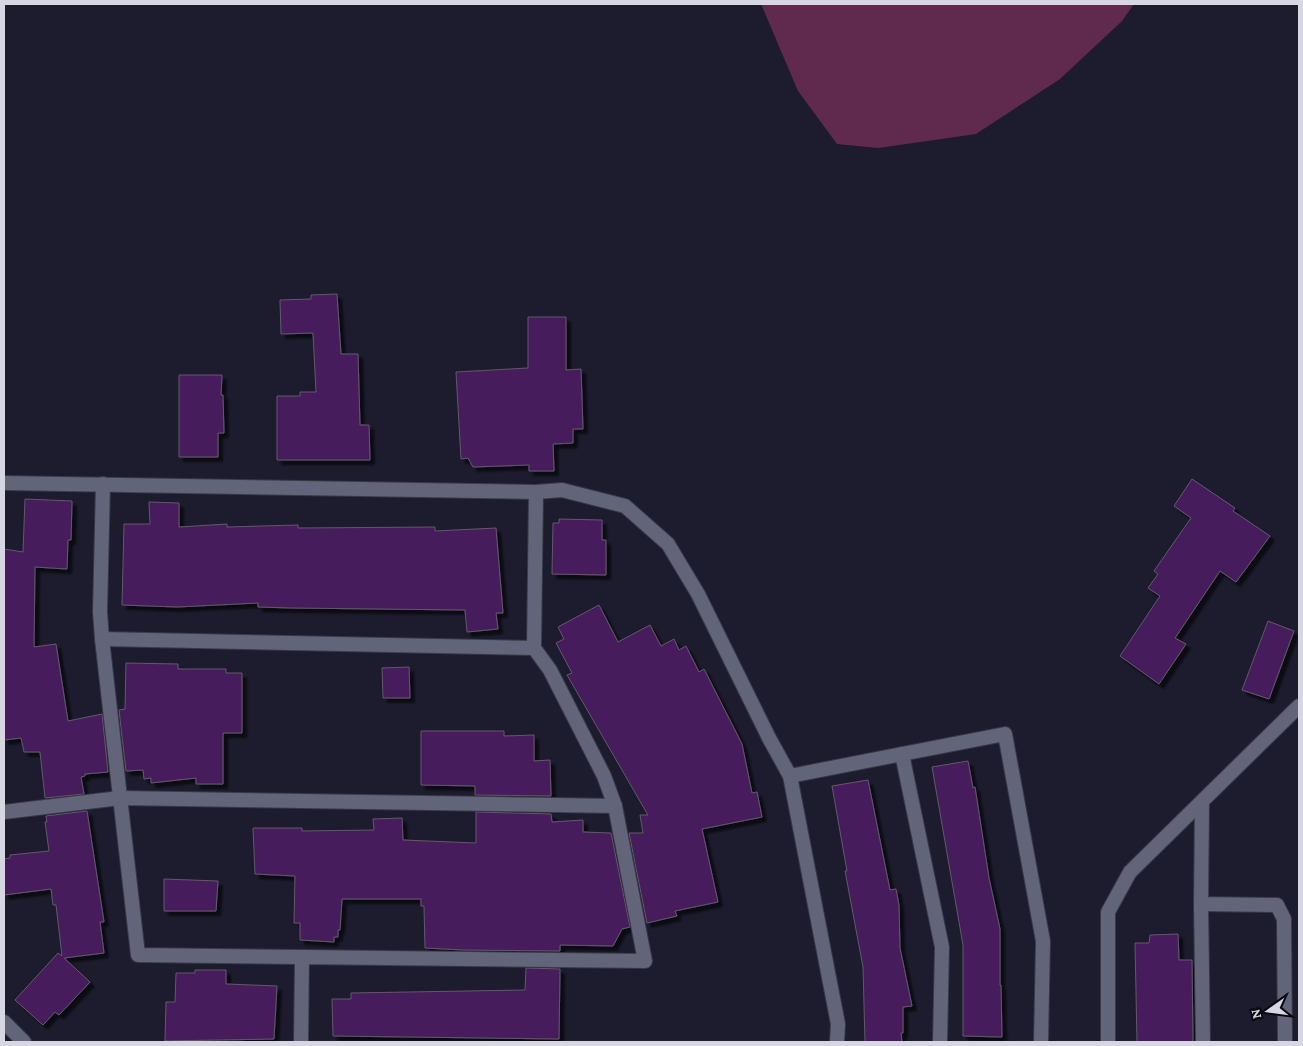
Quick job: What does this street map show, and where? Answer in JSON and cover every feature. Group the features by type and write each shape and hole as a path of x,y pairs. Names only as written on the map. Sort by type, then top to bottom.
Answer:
{"street":[{"path":"4,484 536,492 562,490 625,506 668,544 698,594 764,730 790,776 838,1024 837,1042"},
{"path":"103,484 100,612 102,639 138,955 645,961 615,806 604,776 550,670 534,648 536,492"},
{"path":"102,639 534,648"},
{"path":"1108,1042 1108,912 1130,872 1299,706"},
{"path":"790,776 1005,734 1043,941 1042,1042"},
{"path":"902,754 942,947 940,1042"},
{"path":"4,812 120,798 615,806"},
{"path":"1202,803 1202,1042"},
{"path":"1201,904 1277,905 1284,919 1285,1042"},
{"path":"301,1042 302,957"},
{"path":"4,1022 24,1042"}],"shaded area":[{"path":"761,4 1134,4 1122,21 1060,79 976,134 878,148 837,144 798,91"}],"building":[{"path":"337,294 341,354 358,354 360,425 369,425 370,460 277,460 277,396 300,396 300,392 316,392 313,333 281,334 280,300 311,299 311,295"},
{"path":"528,317 566,317 566,370 581,369 583,429 573,429 573,443 553,444 554,471 529,471 529,465 473,467 468,458 461,459 456,372 528,368"},
{"path":"179,375 222,375 221,395 223,395 224,433 218,433 218,457 179,457"},
{"path":"1192,479 1235,508 1233,511 1270,536 1236,582 1220,571 1175,638 1186,644 1159,684 1120,656 1160,596 1148,588 1158,574 1154,571 1191,518 1174,506"},
{"path":"25,499 72,501 71,540 68,540 67,569 35,567 34,647 56,644 68,721 102,714 108,772 85,774 85,776 81,777 84,794 45,798 40,752 24,752 21,738 4,740 4,549 23,552"},
{"path":"149,502 179,503 179,527 227,524 227,527 298,525 298,528 435,527 435,531 496,528 503,613 496,613 498,629 467,632 465,610 258,607 258,603 177,607 122,605 124,524 150,524"},
{"path":"559,519 602,520 602,540 606,540 606,575 552,574 553,523 559,523"},
{"path":"599,605 618,642 650,625 661,646 674,639 679,650 686,646 699,672 704,669 742,744 752,793 757,792 762,817 702,829 718,902 675,911 677,916 647,923 629,833 643,833 640,815 648,815 567,675 572,673 556,643 564,639 558,627"},
{"path":"1268,621 1294,631 1269,699 1242,690"},
{"path":"126,663 178,664 178,669 226,669 226,673 242,673 242,733 223,733 223,784 196,784 196,778 151,783 151,778 144,779 143,770 126,771 119,710 125,709"},
{"path":"409,667 410,698 383,698 382,668"},
{"path":"421,731 504,731 504,736 534,735 534,761 550,760 551,796 475,795 475,786 421,785"},
{"path":"968,761 973,788 975,787 989,878 1000,929 1002,1037 963,1036 963,945 932,767"},
{"path":"868,780 890,890 896,889 899,905 900,948 912,1006 903,1007 902,1042 865,1042 863,967 845,871 847,871 832,786"},
{"path":"87,811 104,922 100,922 104,953 64,958 90,982 59,1015 55,1012 43,1025 15,1000 58,953 62,956 56,905 53,905 51,889 4,895 4,859 10,858 10,855 49,851 45,822 47,822 46,816"},
{"path":"476,812 551,814 552,822 583,820 583,832 611,833 630,927 622,929 613,946 560,945 560,951 425,948 424,906 421,906 421,899 342,899 340,930 338,930 338,937 334,937 334,942 300,940 300,923 294,923 295,876 255,874 253,828 302,828 302,831 374,830 373,819 402,818 403,840 476,843"},
{"path":"164,879 218,881 216,911 164,911"},
{"path":"1178,934 1179,960 1192,960 1193,1042 1137,1042 1135,943 1149,943 1150,935"},
{"path":"526,968 560,969 559,1039 333,1036 332,999 351,999 351,993 525,990"},
{"path":"195,970 226,970 226,984 277,986 274,1039 165,1041 166,1002 175,1002 176,973 195,973"}]}
